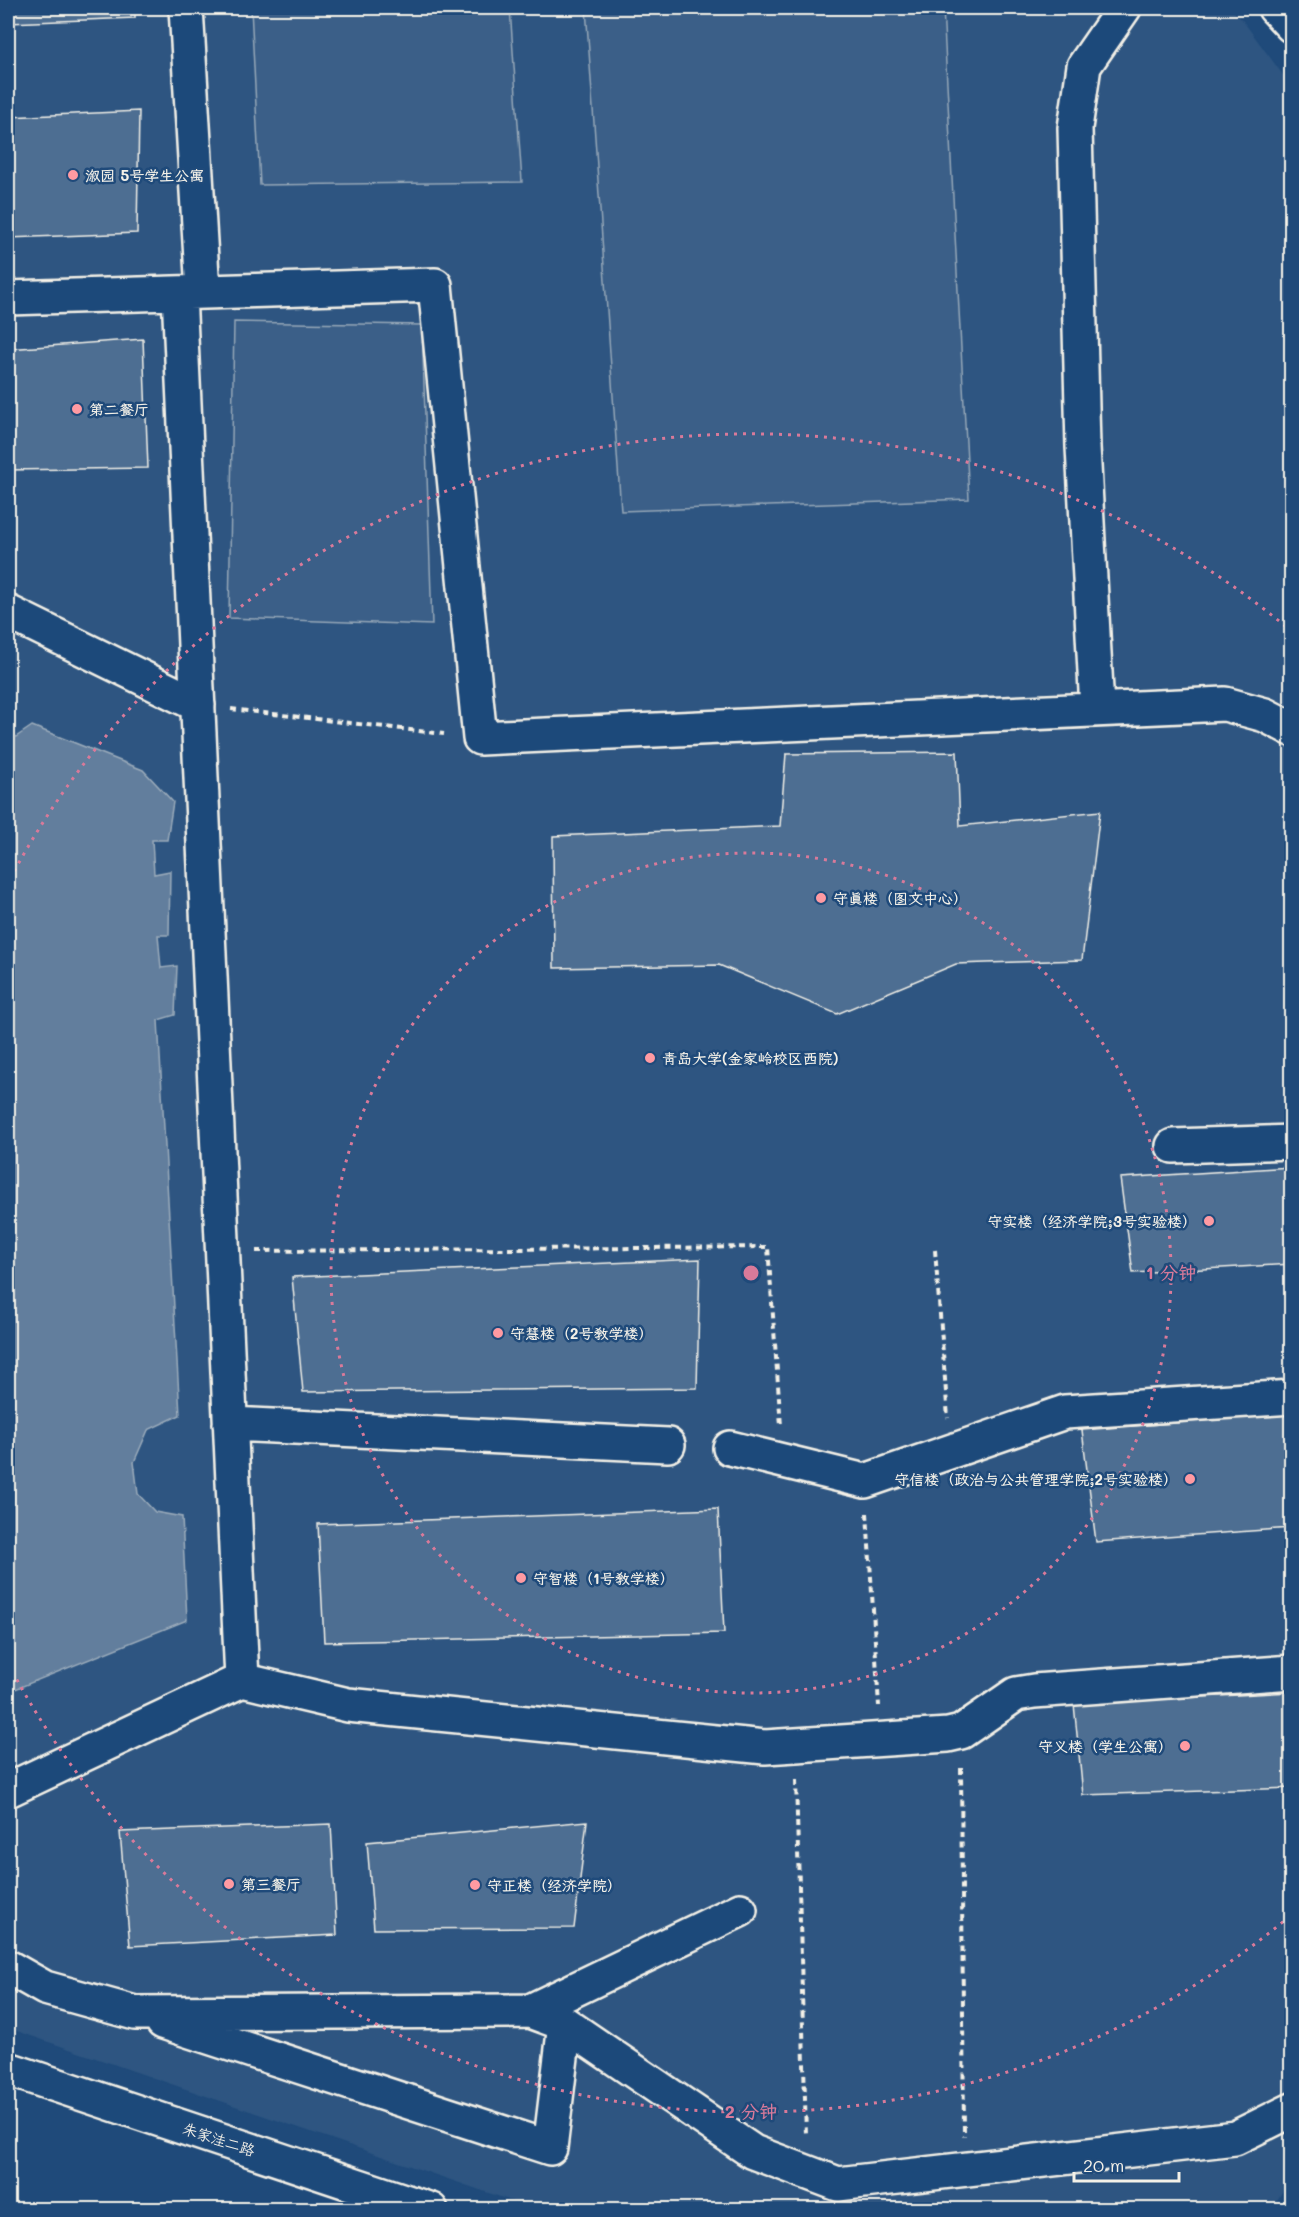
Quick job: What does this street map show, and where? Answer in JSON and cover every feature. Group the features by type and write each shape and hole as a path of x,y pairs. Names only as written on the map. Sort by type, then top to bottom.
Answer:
{"street":[{"path":"186,8 198,705 242,1680"},
{"path":"1097,709 1083,447 1075,128 1084,66 1124,8"},
{"path":"1275,8 1292,26"},
{"path":"8,298 435,285 480,738 1225,704 1265,715 1292,729"},
{"path":"8,612 198,705"},
{"path":"1173,1146 1292,1142"},
{"path":"730,1448 865,1482 1065,1412 1292,1397"},
{"path":"230,1424 668,1445"},
{"path":"8,1790 242,1680 348,1705 765,1747 948,1735 961,1732 1016,1694 1034,1691 1292,1672"},
{"path":"530,2011 740,1910"},
{"path":"8,1967 45,1988 135,2013 550,2148 565,2024"},
{"path":"135,2013 530,2011 565,2024 753,2152 838,2184 1235,2138 1292,2110"},
{"name":"朱家洼二路","path":"8,2069 431,2210"}],"path":[{"path":"198,705 480,738"},
{"path":"222,1252 768,1247 783,1462"},
{"path":"935,1250 950,1452"},
{"path":"865,1482 880,1740"},
{"path":"961,1732 964,2169"},
{"path":"795,1746 807,2172"}],"shaded area":[{"name":"青岛大学(金家岭校区西院)","path":"8,8 1231,8 1292,87 1292,2175 1272,2209 535,2209 8,2028"},
{"path":"251,8 510,8 522,182 260,185"},
{"path":"586,8 943,8 969,499 621,511"},
{"path":"234,322 422,325 432,625 229,618"},
{"path":"32,726 143,770 173,802 167,840 152,840 154,874 170,871 169,935 158,935 161,968 177,966 175,1015 158,1020 180,1415 148,1430 134,1462 138,1494 155,1512 182,1517 187,1620 8,1692 8,738 13,739"}],"building":[{"path":"8,8 135,8 135,18 8,23"},
{"name":"溆园 5号学生公寓","path":"139,111 137,233 8,238 8,117"},
{"name":"第二餐厅","path":"143,339 148,468 8,470 8,349"},
{"name":"守真楼（图文中心）","path":"957,752 960,826 1100,811 1082,960 956,964 837,1014 719,965 554,968 553,836 780,826 786,754"},
{"name":"守实楼（经济学院;3号实验楼）","path":"1292,1167 1292,1264 1133,1273 1120,1178"},
{"name":"守慧楼（2号教学楼）","path":"700,1259 697,1388 303,1392 292,1277"},
{"name":"守信楼（政治与公共管理学院;2号实验楼）","path":"1292,1414 1292,1528 1096,1542 1082,1430"},
{"name":"守智楼（1号教学楼）","path":"718,1509 724,1633 324,1642 318,1524"},
{"name":"守义楼（学生公寓）","path":"1292,1692 1292,1788 1083,1795 1074,1704"},
{"name":"守正楼（经济学院）","path":"587,1821 574,1928 374,1929 367,1842"},
{"name":"第三餐厅","path":"331,1824 337,1935 130,1946 120,1832"}],"place":[{"name":"溆园 5号学生公寓","path":"73,175"},
{"name":"第二餐厅","path":"77,409"},
{"name":"守真楼（图文中心）","path":"821,898"},
{"name":"青岛大学(金家岭校区西院)","path":"650,1058"},
{"name":"守实楼（经济学院;3号实验楼）","path":"1209,1221"},
{"name":"守慧楼（2号教学楼）","path":"498,1333"},
{"name":"守信楼（政治与公共管理学院;2号实验楼）","path":"1190,1479"},
{"name":"守智楼（1号教学楼）","path":"521,1578"},
{"name":"守义楼（学生公寓）","path":"1185,1746"},
{"name":"第三餐厅","path":"229,1884"},
{"name":"守正楼（经济学院）","path":"475,1885"}]}
